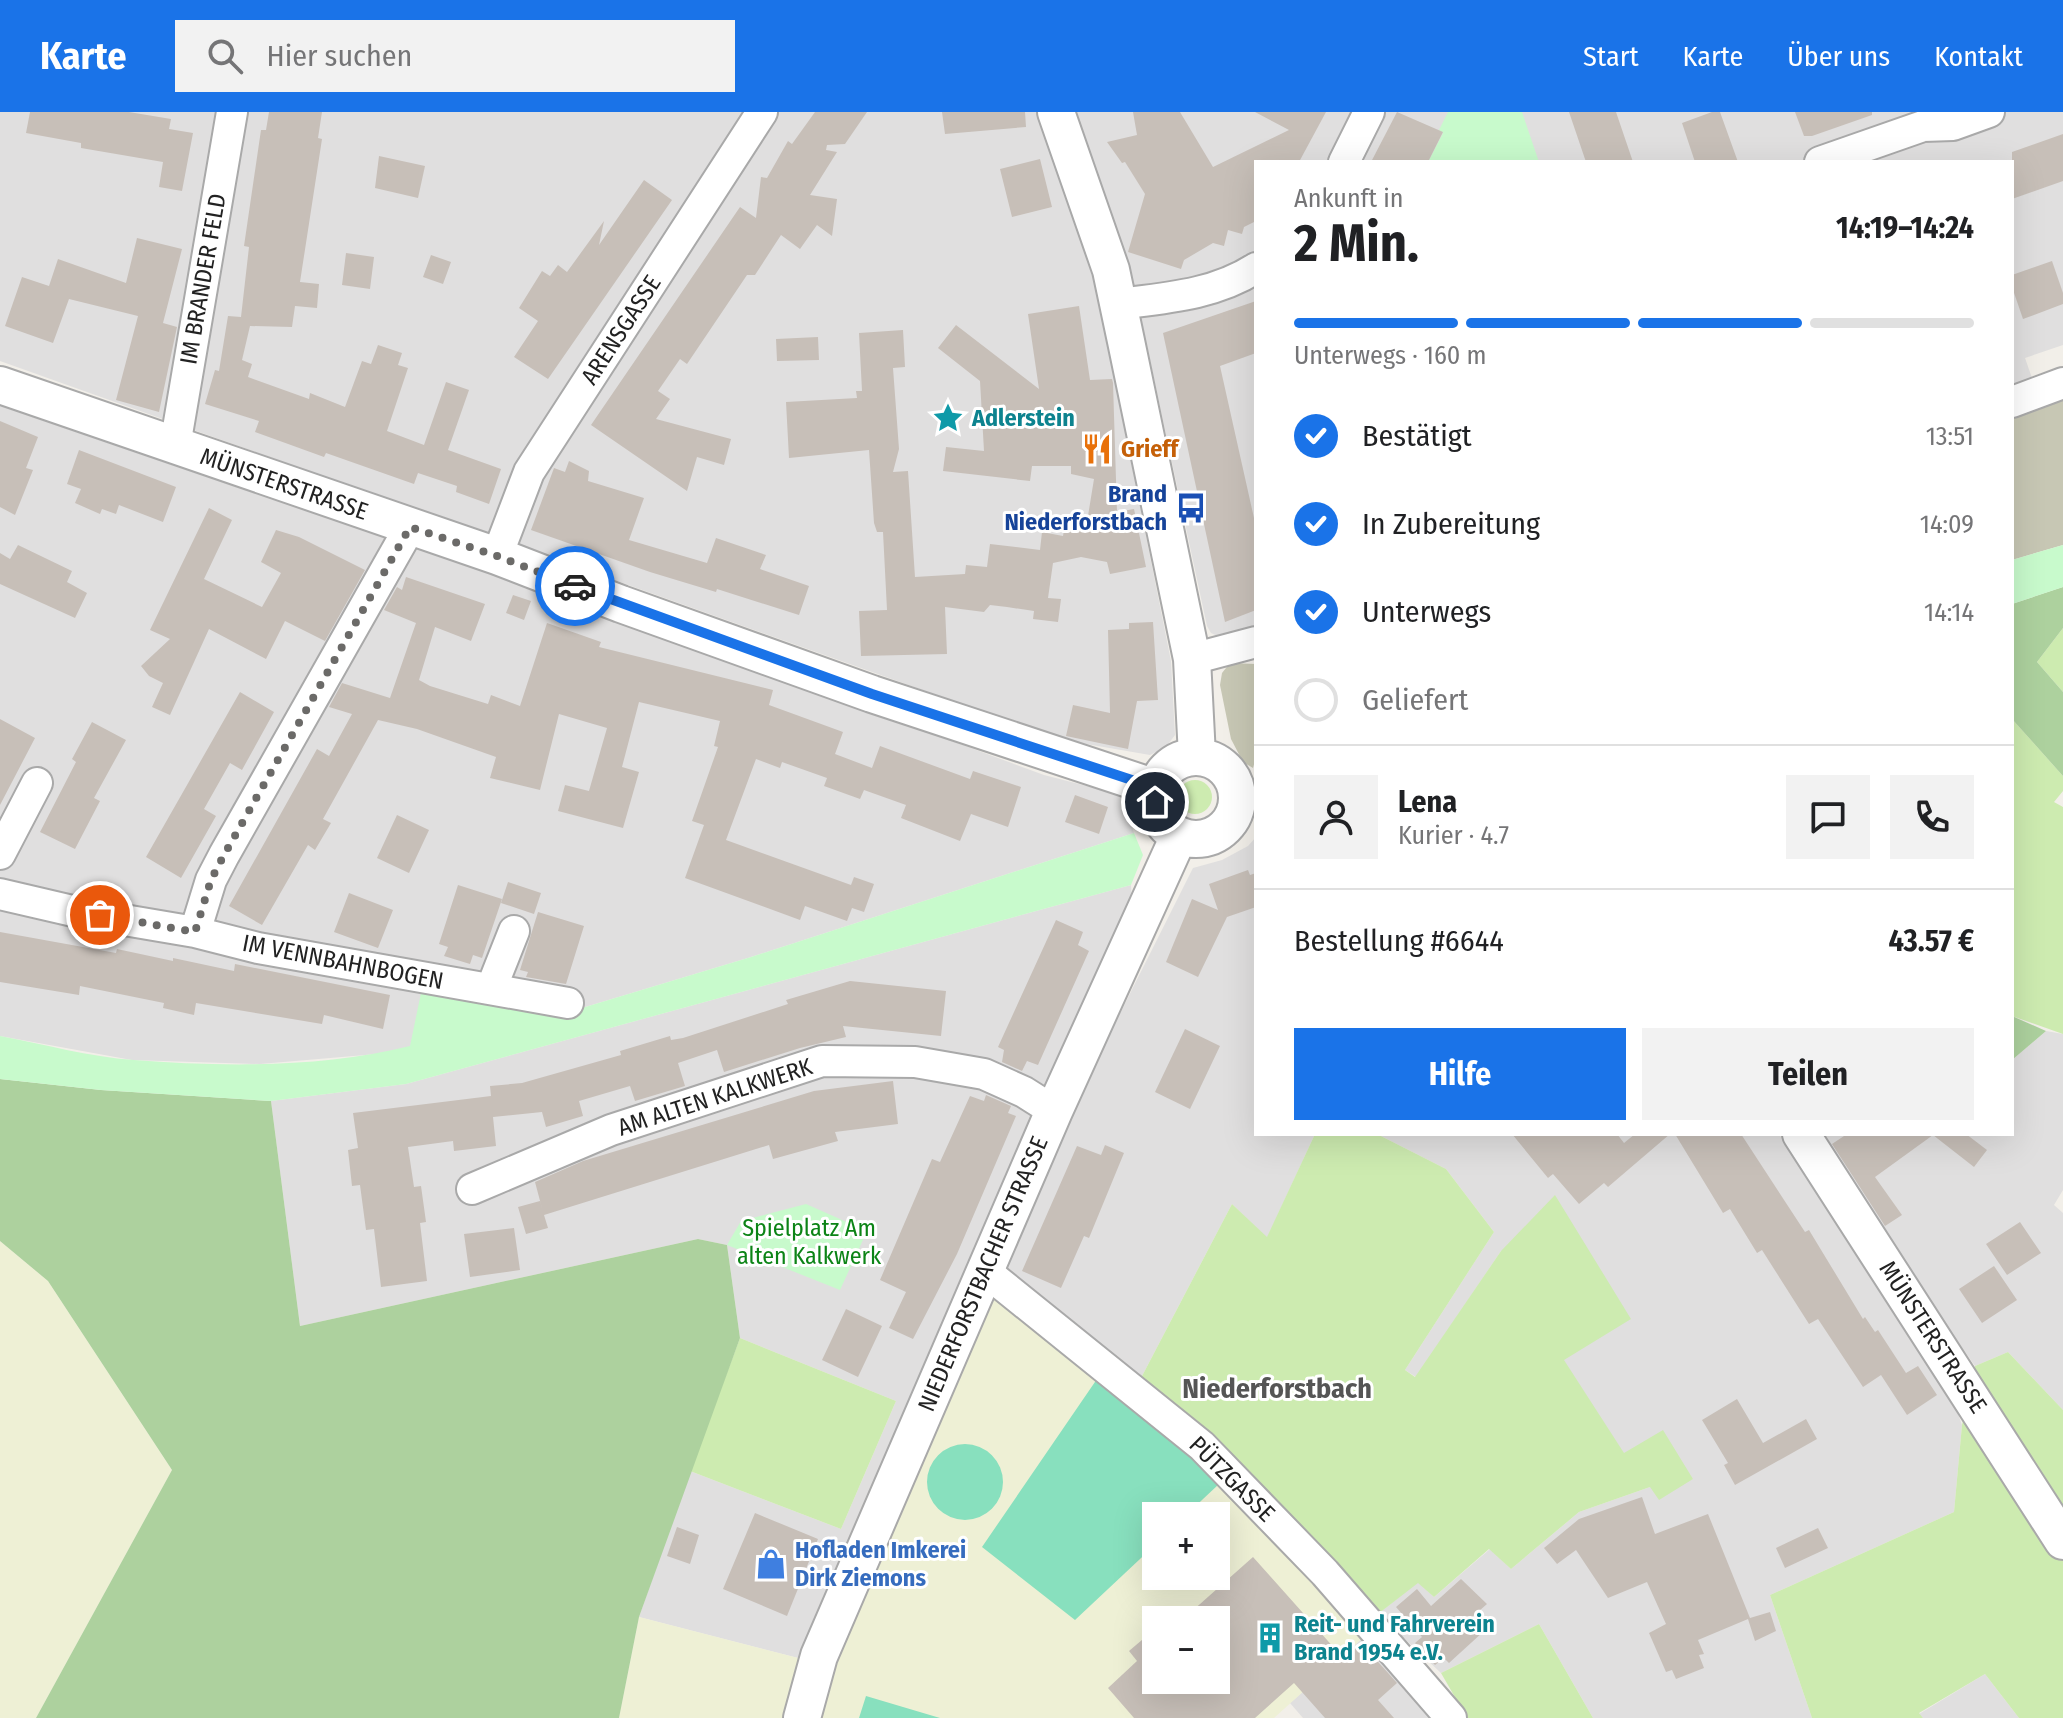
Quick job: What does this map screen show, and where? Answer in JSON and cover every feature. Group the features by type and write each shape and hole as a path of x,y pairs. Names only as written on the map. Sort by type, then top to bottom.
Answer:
{"street":[{"name":"IM BRANDER FELD","path":"175,446 232,112"},
{"name":"ARENSGASSE","path":"497,556 529,472 762,112"},
{"path":"1056,112 1098,228 1118,304 1192,659 1197,756"},
{"path":"1345,160 1369,112"},
{"path":"1826,160 1923,126 1953,125 1989,112"},
{"path":"1118,304 1189,296 1217,288 1254,269"},
{"path":"2014,401 2063,383"},
{"name":"MÜNSTERSTRASSE","path":"0,385 497,556 797,667 1156,788"},
{"path":"195,932 211,880 224,855 410,527"},
{"path":"1192,659 1254,643"},
{"path":"1197,756 1214,759 1227,769 1247,802 1215,834 1196,839 1179,836 1166,828 1158,815 1156,788 1170,764 1197,756"},
{"path":"0,854 37,783"},
{"name":"NIEDERFORSTBACHER STRASSE","path":"802,1718 819,1656 1054,1111 1179,836"},
{"name":"IM VENNBAHNBOGEN","path":"0,894 77,912 195,932 258,948 568,1003"},
{"path":"491,989 514,931"},
{"name":"AM ALTEN KALKWERK","path":"472,1189 611,1130 822,1061 915,1062 984,1074 1024,1092 1054,1111"},
{"name":"MÜNSTERSTRASSE","path":"1802,1136 2063,1541"},
{"name":"PÜTZGASSE","path":"985,1271 1202,1446 1325,1573 1451,1718"}],"shaded area":[{"path":"0,112 1040,112 1108,307 1123,421 1171,661 1175,735 1166,747 1150,755 1063,740 0,361"},
{"path":"1070,112 2063,112 2063,345 2025,358 2033,381 2014,387 2014,160 1254,160 1254,630 1224,639 1211,633 1207,626 1147,346 1124,268"},
{"path":"2063,396 2063,545 2014,559 2014,413"},
{"path":"0,398 382,530 1044,775 1122,795 1134,833 751,957 562,1014 377,1054 260,1064 132,1060 0,1036"},
{"path":"1230,663 1254,664 1253,768 1243,762 1231,739 1220,685 1222,673"},
{"path":"1254,839 1254,1136 1314,1136 1267,1238 1232,1204 1141,1378 1002,1270 1068,1117 1193,868 1222,860"},
{"path":"1131,885 1132,902 802,1659 639,1617 690,1471 841,1529 896,1401 740,1338 727,1245 698,1239 300,1326 271,1101 406,1084"},
{"path":"2046,1031 2063,1034 2063,1190 2054,1205 2063,1213 2063,1410 2008,1352 1975,1366 1840,1175 1817,1136 2014,1136 2014,1058"},
{"path":"1381,1136 1780,1136 1949,1388 1962,1425 1954,1512 1770,1595 1812,1718 1593,1718 1539,1624 1441,1673 1378,1614 1418,1582 1434,1597 1490,1549 1511,1569 1579,1512 1650,1487 1693,1479 1624,1454 1563,1360 1501,1251 1416,1377 1405,1370 1494,1232 1446,1169"},
{"path":"0,1241 48,1281 172,1470 36,1718 0,1718"},
{"name":"Reit- und Fahrverein Brand 1954 e.V.","path":"993,1286 1205,1461 1367,1634 1274,1718 820,1718 834,1657"},
{"path":"639,1617 802,1659 788,1718 619,1718"},
{"path":"1367,1634 1441,1718 1303,1718 1290,1703"},
{"path":"1985,1674 2019,1718 1923,1718 1919,1714"}],"green space":[{"path":"1448,112 1522,112 1538,160 1429,160 1443,133 1439,130"},
{"path":"2063,545 2063,587 2014,603 2014,559"},
{"path":"2063,587 2063,628 2037,662 2063,692 2063,776 2014,721 2014,603"},
{"path":"2063,628 2063,692 2037,662"},
{"path":"2014,721 2063,776 2063,791 2054,802 2063,807 2063,1034 2014,1017"},
{"path":"1195,780 1207,785 1212,797 1207,809 1195,814 1183,809 1178,797 1183,785"},
{"path":"1134,833 1143,855 1131,885 406,1084 271,1101 101,1090 0,1079 0,1036 117,1058 202,1064 272,1064 342,1058 410,1046 421,993 562,1014 751,957"},
{"path":"2014,1017 2046,1031 2014,1058"},
{"path":"0,1079 101,1090 271,1101 300,1326 698,1239 727,1245 740,1338 639,1617 619,1718 36,1718 172,1470 48,1281 0,1241"},
{"path":"1314,1136 1381,1136 1446,1169 1494,1232 1405,1370 1415,1377 1501,1251 1555,1195 1631,1319 1564,1360 1624,1453 1663,1430 1693,1479 1659,1500 1650,1487 1579,1512 1511,1569 1489,1549 1434,1597 1418,1583 1378,1614 1141,1378 1232,1204 1267,1237"},
{"name":"Spielplatz Am alten Kalkwerk","path":"806,1204 867,1231 840,1290 727,1245 741,1221"},
{"path":"740,1338 896,1401 841,1529 690,1471"},
{"path":"2008,1352 2063,1410 2063,1718 2019,1718 1985,1674 1919,1713 1923,1718 1812,1718 1770,1595 1954,1512 1962,1425 1975,1366"},
{"path":"1097,1379 1116,1389 1219,1484 1200,1502 1142,1502 1142,1557 1075,1620 982,1547"},
{"path":"958,1444 972,1444 986,1450 997,1461 1003,1482 1000,1497 992,1509 972,1520 958,1520 944,1514 933,1503 927,1489 927,1475 933,1461 944,1450"},
{"path":"1539,1624 1593,1718 1467,1718 1441,1673"},
{"path":"866,1696 940,1718 859,1718"}],"building":[{"path":"30,112 129,112 171,119 169,129 193,133 182,191 159,187 163,162 81,148 81,143 26,133"},
{"path":"269,112 322,112 318,138 322,139 300,282 319,284 317,308 295,306 292,327 250,326 242,360 252,364 248,377 309,399 310,393 345,407 362,361 371,364 378,345 402,353 398,365 408,368 387,431 424,445 446,382 469,390 448,450 501,469 489,504 456,492 457,486 418,473 414,484 326,453 324,457 255,432 259,421 205,404 215,370 219,371 228,316 241,317 249,247 244,246 261,130 266,130"},
{"path":"815,112 867,112 845,144 827,145 826,150 837,152 810,195 837,199 832,236 817,225 800,249 781,235 755,275 747,275 687,364 680,359 658,391 670,399 656,419 731,439 724,465 697,457 687,491 591,425 740,207 756,218 761,177 767,178 788,141 792,144"},
{"path":"942,112 1025,112 1026,127 945,134"},
{"path":"1133,112 1180,112 1213,167 1289,130 1255,112 1326,112 1300,160 1254,160 1254,222 1244,227 1242,234 1228,230 1224,246 1213,243 1184,260 1181,269 1128,252 1145,194 1125,162 1122,163 1107,142 1137,135"},
{"path":"1397,112 1443,132 1429,160 1372,160"},
{"path":"1569,112 1616,112 1632,160 1585,160"},
{"path":"1720,112 1737,160 1694,160 1682,123"},
{"path":"1795,112 1872,112 1872,115 1804,136"},
{"path":"2063,134 2063,181 2014,198 2012,152"},
{"path":"379,156 425,166 418,198 375,188"},
{"path":"1040,159 1052,207 1012,217 1000,169"},
{"path":"644,180 672,200 548,379 514,357 538,321 519,308 542,271 550,276 558,265 567,272 604,221 599,245"},
{"path":"137,238 182,249 163,323 177,327 159,412 116,400 138,316 69,299 53,343 5,326 22,277 49,286 58,259 126,283"},
{"path":"346,253 374,257 370,289 342,285"},
{"path":"431,255 451,262 443,284 423,277"},
{"path":"2052,261 2063,293 2063,304 2023,319 2014,293 2014,274"},
{"path":"1254,302 1254,354 1220,366 1254,518 1254,611 1225,622 1163,333"},
{"path":"1079,306 1090,380 1112,379 1113,383 1117,512 1134,509 1146,567 1110,574 1107,562 1081,557 1053,563 1048,598 1061,599 1058,622 1033,619 1034,611 1007,607 990,605 984,612 945,607 947,654 861,656 859,611 887,610 883,532 877,532 874,523 869,450 789,458 786,402 857,398 856,391 862,391 859,333 903,330 905,367 893,368 899,449 893,472 908,471 915,577 965,574 966,565 987,567 990,544 1040,550 1042,532 1063,536 1066,518 1087,522 1094,479 1071,474 1071,466 1032,466 1030,481 943,471 946,447 984,451 980,381 938,348 956,325 1039,389 1028,314"},
{"path":"818,337 819,360 777,361 776,339"},
{"path":"0,421 38,437 26,468 33,470 15,515 0,507"},
{"path":"79,450 176,487 163,522 119,505 116,514 102,509 100,514 75,503 81,489 67,484"},
{"path":"569,461 589,471 588,481 644,498 629,540 707,563 716,538 766,555 760,569 809,586 799,615 650,572 531,530 554,468 565,472"},
{"path":"209,508 232,520 204,579 262,607 281,573 261,562 276,530 299,537 365,570 325,641 285,621 266,659 209,629 170,715 152,707 163,683 149,676 141,666 170,639 150,630"},
{"path":"18,545 72,571 67,582 87,593 75,618 0,584 0,553 10,559"},
{"path":"406,577 485,604 471,641 435,627 419,680 430,686 488,704 491,695 520,706 547,623 601,642 599,647 773,690 769,705 843,732 835,754 872,768 880,746 970,779 973,771 1021,787 1008,827 971,814 960,841 901,818 906,805 864,790 860,799 824,786 827,778 782,762 780,768 756,759 726,840 851,885 854,877 874,884 864,912 852,908 847,921 805,906 800,920 685,878 704,825 692,821 718,747 714,746 720,721 639,702 622,767 639,772 623,828 558,811 565,785 589,791 607,728 559,714 540,790 490,778 496,757 417,729 378,720 323,819 331,823 315,850 308,845 262,925 229,906 317,749 329,756 352,714 329,707 342,683 390,698 416,623 384,610 397,587 402,590"},
{"path":"513,595 531,601 524,620 506,613"},
{"path":"1153,622 1158,700 1137,701 1128,749 1066,736 1073,705 1110,713 1108,630 1129,629 1129,623"},
{"path":"240,692 274,712 242,770 230,763 204,809 216,816 181,878 146,857"},
{"path":"0,719 35,738 0,805"},
{"path":"92,722 126,740 94,798 100,801 75,849 40,832 76,762 72,759"},
{"path":"1075,795 1108,807 1099,834 1065,822"},
{"path":"397,815 429,830 409,873 377,858"},
{"path":"1248,870 1250,875 1254,874 1254,908 1227,917 1198,977 1166,962 1192,899 1218,910 1209,884"},
{"path":"508,882 541,893 534,914 501,903"},
{"path":"458,885 502,899 482,958 473,955 470,964 444,956 448,947 439,944"},
{"path":"349,893 393,910 378,948 334,932"},
{"path":"538,912 584,926 566,984 526,977 528,972 520,970"},
{"path":"1056,920 1083,932 1078,945 1089,951 1038,1065 1027,1061 1022,1071 1002,1062 1004,1050 998,1047"},
{"path":"0,932 116,953 117,949 173,961 173,958 234,971 235,964 390,995 383,1029 324,1015 322,1024 196,1003 194,1015 163,1008 164,1003 80,986 79,995 0,982"},
{"path":"850,981 946,991 941,1036 843,1026 846,1037 724,1072 717,1050 678,1063 685,1086 635,1101 630,1086 579,1101 583,1116 546,1127 542,1112 493,1117 496,1146 454,1151 453,1141 408,1147 414,1187 421,1186 426,1222 420,1223 427,1281 381,1287 374,1229 366,1230 360,1185 352,1186 348,1150 358,1148 353,1113 491,1096 490,1086 522,1083 621,1055 620,1051 670,1036 671,1040 683,1038 788,1004 786,1000"},
{"path":"1185,1029 1220,1046 1190,1109 1155,1092"},
{"path":"893,1081 898,1124 835,1132 838,1141 773,1159 769,1145 544,1215 548,1228 526,1234 518,1207 540,1201 543,1212 535,1182 583,1161 814,1091"},
{"path":"986,1095 1011,1106 1008,1113 1016,1116 957,1254 913,1339 889,1328 906,1292 880,1280 932,1159 940,1162 970,1096 984,1101"},
{"path":"1514,1136 1619,1136 1624,1143 1633,1136 1668,1136 1608,1187 1604,1183 1579,1204 1553,1174 1548,1178"},
{"path":"1676,1136 1742,1136 1805,1232 1809,1230 1863,1319 1865,1317 1875,1332 1878,1330 1906,1373 1918,1366 1937,1395 1907,1415 1881,1375 1863,1387 1818,1319 1809,1324 1762,1250 1757,1253 1730,1209 1723,1213"},
{"path":"1844,1136 1932,1136 1875,1177 1902,1215 1885,1226 1832,1144"},
{"path":"1934,1136 1969,1136 1987,1150 1974,1167"},
{"path":"1105,1145 1124,1153 1089,1238 1084,1236 1061,1288 1022,1271 1077,1146 1101,1155"},
{"path":"2020,1222 2041,1253 2007,1275 1986,1244"},
{"path":"514,1228 520,1270 470,1277 464,1234"},
{"path":"1994,1266 2017,1300 1982,1323 1959,1289"},
{"path":"846,1309 882,1326 858,1377 822,1360"},
{"path":"1737,1399 1763,1443 1806,1419 1817,1439 1735,1485 1724,1465 1728,1463 1702,1420"},
{"path":"1642,1497 1655,1534 1708,1514 1750,1618 1770,1612 1776,1631 1755,1641 1748,1619 1698,1640 1704,1654 1699,1655 1704,1668 1676,1679 1672,1670 1666,1672 1649,1633 1666,1624 1647,1582 1608,1598 1576,1550 1557,1564 1544,1548 1579,1519"},
{"name":"Hofladen Imkerei Dirk Ziemons","path":"755,1513 818,1539 787,1616 723,1589"},
{"path":"677,1527 699,1535 690,1564 667,1556"},
{"path":"1818,1528 1828,1548 1785,1568 1776,1548"},
{"name":"Reit- und Fahrverein Brand 1954 e.V.","path":"1253,1557 1344,1659 1361,1643 1397,1683 1378,1700 1394,1718 1325,1718 1294,1683 1255,1718 1134,1718 1108,1688 1137,1661 1129,1651 1142,1640 1142,1694 1230,1694 1230,1606 1198,1606 1216,1590 1230,1590 1230,1577"},
{"path":"1461,1579 1487,1604 1471,1618 1483,1632 1449,1663 1444,1658 1435,1665 1415,1643 1422,1637 1396,1607 1417,1589 1431,1606"}],"way so far":[{"path":"100,915 195,932 211,880 224,855 410,527 575,586"}],"place":[{"name":"Adlerstein","path":"948,418"},
{"name":"Grieff","path":"1097,449"},
{"name":"Brand Niederforstbach","path":"1191,508"},
{"name":"Hofladen Imkerei Dirk Ziemons","path":"771,1564"},
{"name":"Reit- und Fahrverein Brand 1954 e.V.","path":"1270,1638"}],"district":[{"name":"Niederforstbach","path":"1277,1388"}],"route":[{"path":"575,586 872,694 1156,788 1155,802"}]}
